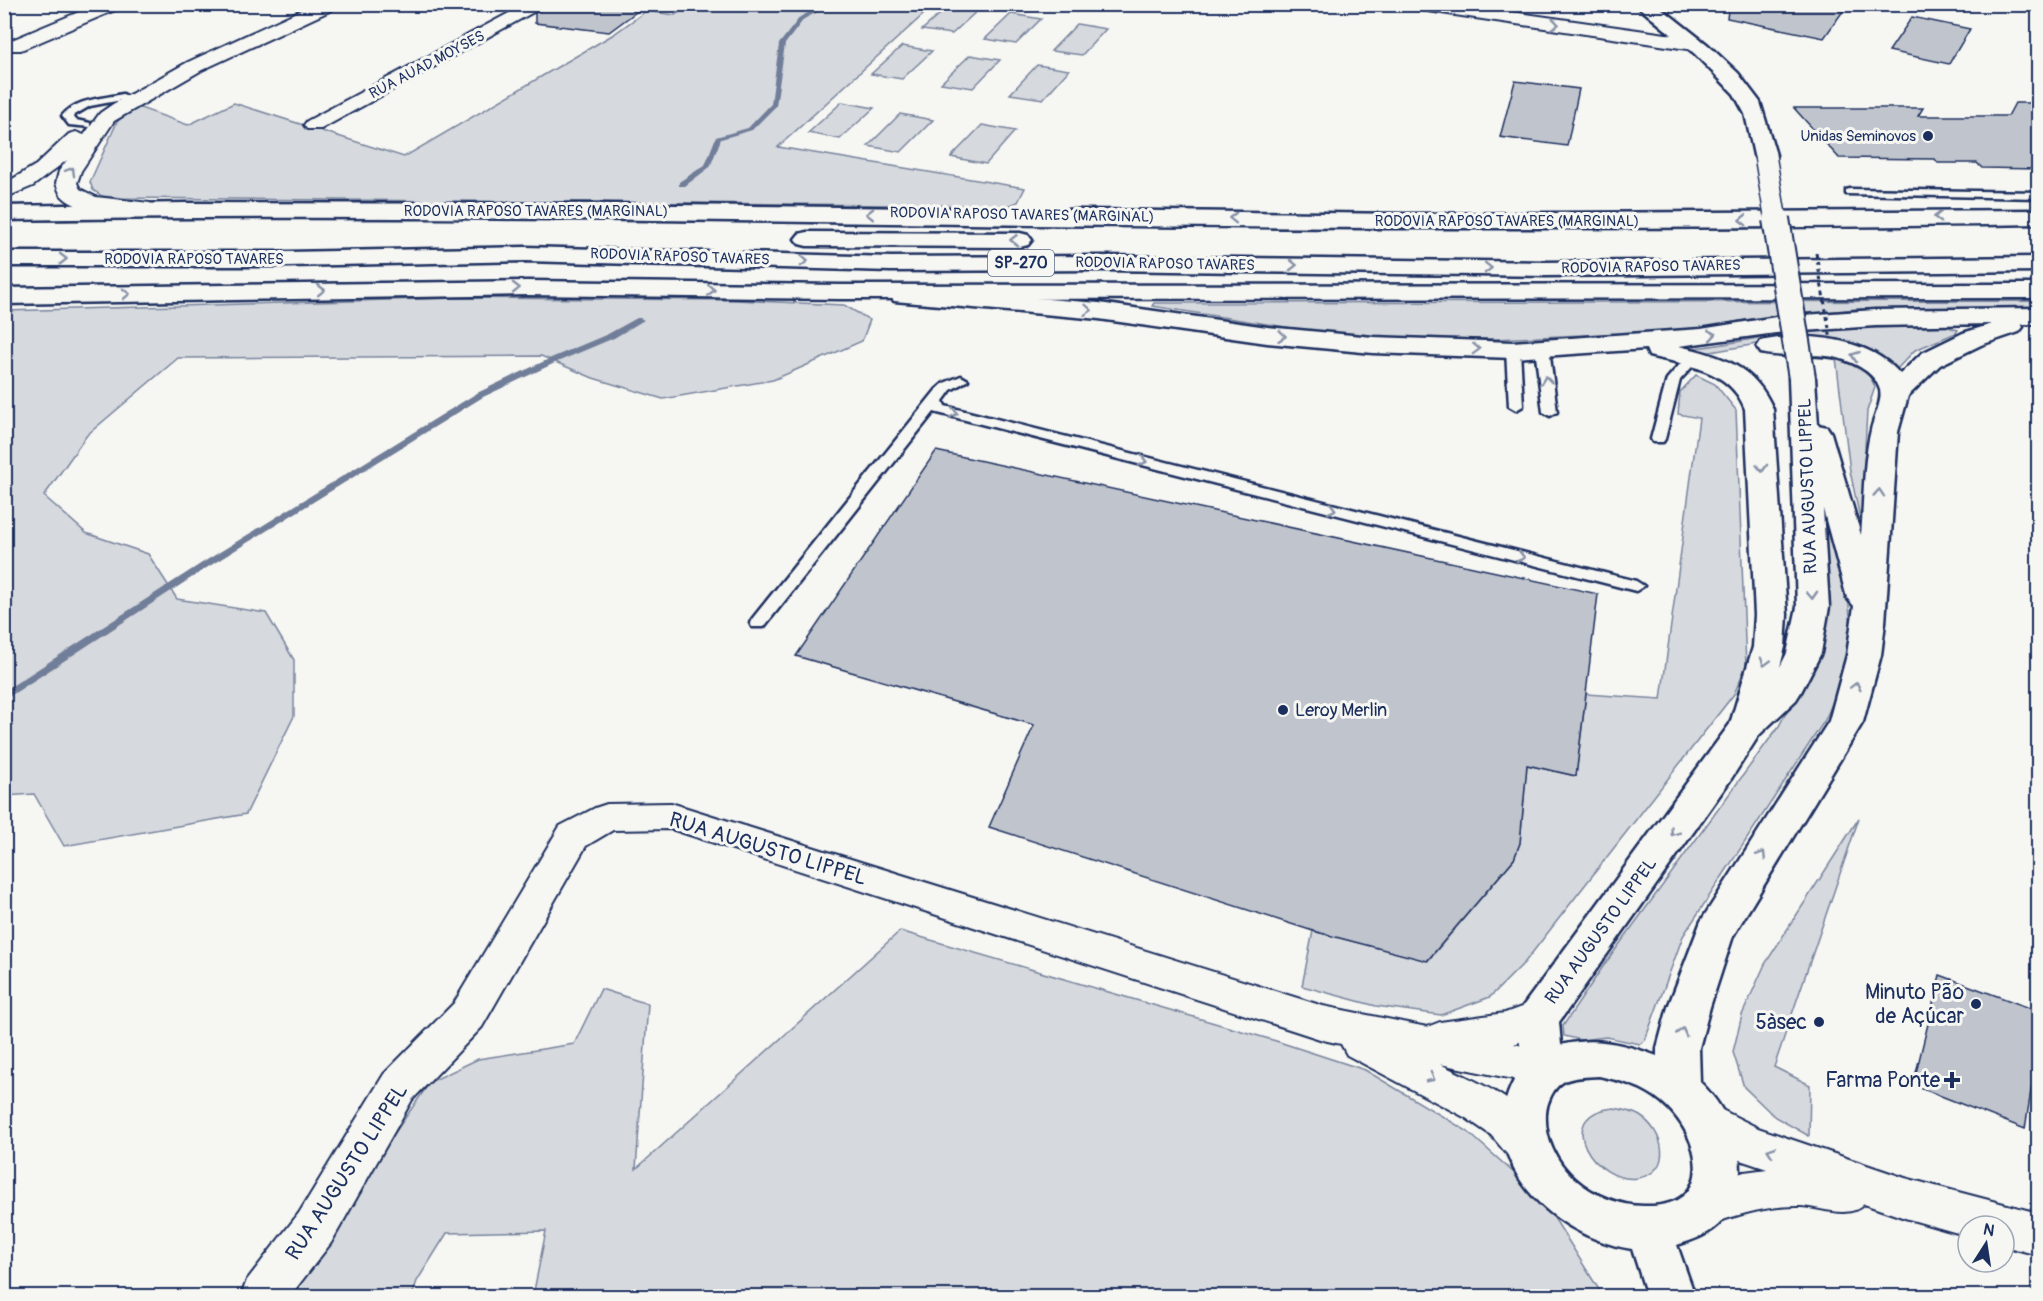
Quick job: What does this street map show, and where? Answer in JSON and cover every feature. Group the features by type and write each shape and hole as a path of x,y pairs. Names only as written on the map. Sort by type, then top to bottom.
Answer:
{"main road":[{"path":"1644,4 1694,44 1734,82 1749,100 1756,117 1765,155 1803,384"},
{"name":"RODOVIA RAPOSO TAVARES (MARGINAL)","path":"4,213 185,210 612,211 1404,221 1696,221 1983,206 2038,217"},
{"name":"RODOVIA RAPOSO TAVARES","path":"4,240 621,238 1037,241"},
{"name":"RODOVIA RAPOSO TAVARES","path":"1073,241 1562,248 2038,242"},
{"path":"4,278 522,263 605,254"},
{"name":"RODOVIA RAPOSO TAVARES","path":"4,259 288,259 605,254 891,264 1102,262 1545,269 2038,264"},
{"name":"SP-270","path":"4,296 528,288 842,292 2038,291"},
{"path":"842,292 1099,311 1267,335 1373,345 1513,350 1701,337 1776,325 1875,318 2038,316"},
{"path":"1895,393 1931,358 1950,348 2012,326 2038,322"},
{"name":"RUA AUGUSTO LIPPEL","path":"1609,344 1705,361 1735,377 1756,397 1759,410 1771,615 1769,647 1747,726"},
{"path":"1705,361 1742,351 1792,345 1815,345 1860,357 1886,373 1893,383 1895,393"},
{"name":"RUA AUGUSTO LIPPEL","path":"1803,384 1844,523 1869,622"},
{"name":"RUA AUGUSTO LIPPEL","path":"1548,1068 1539,1040 1538,1018 1718,770 1747,726 1784,692 1804,653 1813,607 1803,384"},
{"name":"RUA AUGUSTO LIPPEL","path":"1678,1090 1678,1048 1689,1007 1715,932 1846,722 1864,655 1869,622 1884,432 1895,393"},
{"path":"1599,1058 1626,1062 1654,1073 1678,1090 1706,1121 1716,1143 1720,1167 1716,1187 1705,1206 1690,1219 1671,1226 1649,1230 1618,1225 1588,1213 1560,1195 1540,1171 1527,1146 1523,1123 1526,1101 1548,1068 1582,1059 1599,1058"},
{"path":"1649,1230 1671,1296"}],"street":[{"path":"14,46 114,4"},
{"path":"4,192 26,183 43,172 105,106 330,4"},
{"name":"RUA AUAD MOYSES","path":"314,125 540,4"},
{"path":"1414,4 1694,44"},
{"path":"1636,36 1671,25"},
{"path":"185,210 115,207 91,203 75,198 67,190 65,181 107,117 195,66"},
{"name":"RUA AUGUSTO LIPPEL","path":"263,1296 315,1228 398,1087 468,1015 573,836 607,817 670,816 1323,1023 1548,1068"},
{"name":"RUA AUGUSTO LIPPEL","path":"1323,1023 1443,1040 1505,1030 1538,1018"},
{"name":"RUA AUGUSTO LIPPEL","path":"1323,1023 1481,1105 1506,1122 1527,1146"},
{"path":"1706,1121 1746,1143 1905,1198 2038,1234"},
{"path":"1705,1206 1744,1192 1800,1186 1905,1198"}],"lane":[{"path":"1850,192 1983,206 2038,195"},
{"path":"1542,348 1550,412"},
{"path":"1513,350 1516,405"},
{"path":"1658,439 1674,379 1705,361"},
{"path":"758,623 945,387 961,380"},
{"path":"936,401 939,409 1636,586"}],"shaded area":[{"path":"692,4 935,4 778,147 1025,188 1018,202 1008,206 122,198 102,196 93,190 90,182 117,122 135,106 188,125 234,103 404,157 614,34 646,11 675,15"},
{"path":"950,5 979,9 952,34 922,30"},
{"path":"1011,14 1041,19 1016,44 985,39"},
{"path":"1077,24 1106,29 1082,55 1051,51"},
{"path":"902,46 932,51 902,79 871,74"},
{"path":"970,55 1000,60 973,88 941,83"},
{"path":"1037,65 1069,70 1043,99 1010,94"},
{"path":"842,102 874,108 840,139 808,133"},
{"path":"900,114 933,120 901,152 868,146"},
{"path":"982,125 1015,131 986,164 951,157"},
{"path":"459,298 735,300 844,305 870,320 862,341 773,380 663,399 593,378 541,356 178,358 87,435 44,496 86,533 148,554 177,599 266,613 294,660 294,716 246,814 64,846 34,794 5,796 5,311"},
{"path":"2038,301 2038,307 1856,309 1745,320 1694,330 1495,339 1395,338 1298,329 1152,306 1154,303"},
{"path":"1945,326 1958,330 1956,333 1915,350 1896,370 1885,362 1774,341 1705,353 1692,348 1813,331"},
{"path":"1836,358 1865,370 1875,387 1867,411 1861,523 1850,471"},
{"path":"1696,375 1715,384 1736,410 1746,666 1734,694 1525,962 1490,997 1441,1015 1376,1006 1302,986 1313,931 1428,961 1514,859 1520,843 1527,765 1576,776 1586,694 1661,699 1699,418 1678,414 1680,392"},
{"path":"1826,514 1833,520 1847,595 1851,640 1845,669 1825,720 1683,936 1645,1040 1640,1044 1606,1037 1581,1040 1564,1036 1563,1026 1602,968 1779,726 1819,648 1821,520"},
{"path":"1859,818 1774,1067 1810,1085 1809,1136 1775,1117 1744,1087 1733,1052 1742,1015 1765,964"},
{"path":"900,931 1276,1041 1365,1070 1467,1131 1541,1197 1603,1296 533,1296 546,1231 447,1233 417,1281 412,1296 291,1296 349,1199 430,1082 478,1059 574,1044 601,989 648,1004 636,1169"},
{"path":"1614,1108 1640,1116 1655,1131 1661,1150 1661,1160 1657,1168 1649,1174 1638,1178 1622,1177 1607,1171 1595,1161 1586,1148 1582,1135 1585,1122 1595,1113"}],"building":[{"path":"550,4 647,4 609,32 535,23 535,13"},
{"path":"1729,4 1848,4 1824,38 1727,18"},
{"path":"1912,17 1970,29 1949,64 1889,51"},
{"path":"1515,81 1579,89 1567,146 1500,137"},
{"name":"Unidas Seminovos","path":"2015,103 2038,103 2038,169 1982,168 1977,163 1938,163 1935,159 1839,158 1794,108 1923,108 1918,116 2008,116"},
{"name":"Leroy Merlin","path":"936,451 1598,594 1576,776 1527,765 1520,843 1514,859 1427,961 1313,931 989,827 1034,725 796,656"},
{"path":"1940,975 2038,1011 2038,1046 2025,1129 1913,1085"}],"waterway":[{"path":"682,184 708,166 718,138 750,129 774,105 782,44 802,18 830,4"},
{"path":"4,696 205,565 480,395 611,336 640,320"}],"place":[{"name":"Unidas Seminovos","path":"1928,136"},
{"name":"Leroy Merlin","path":"1283,710"},
{"name":"Minuto Pão de Açúcar","path":"1976,1004"},
{"name":"5àsec","path":"1819,1022"},
{"name":"Farma Ponte","path":"1952,1080"}]}
